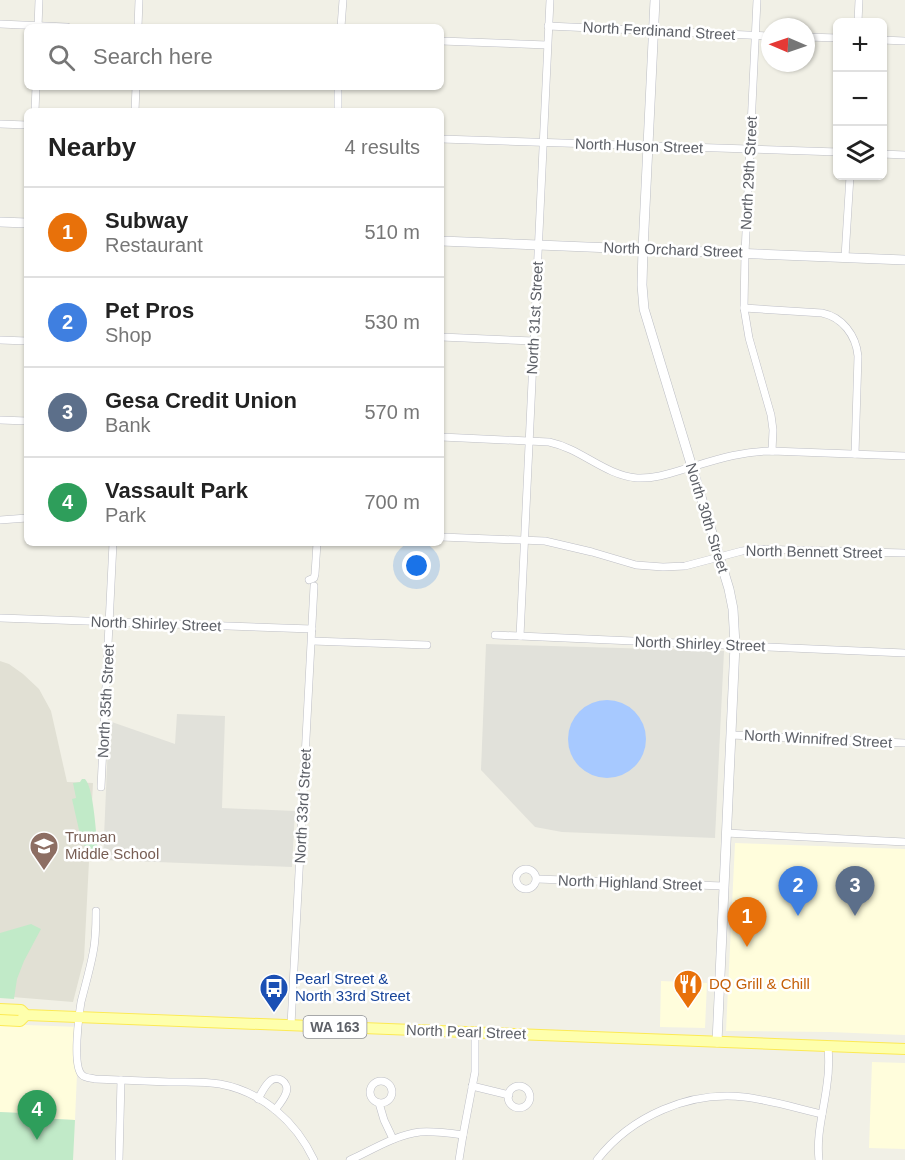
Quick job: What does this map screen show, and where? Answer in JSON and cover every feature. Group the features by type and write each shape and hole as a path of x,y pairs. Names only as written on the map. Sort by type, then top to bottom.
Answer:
{"main road":[{"name":"North 30th Street","path":"655,0 643,249 644,309 732,601 735,645 717,1042"},
{"path":"0,222 24,223"},
{"name":"North Orchard Street","path":"444,241 905,260"},
{"name":"North Pearl Street","path":"0,1009 21,1010 26,1015 905,1049"},
{"name":"North Pearl Street","path":"0,1020 20,1021 26,1015"}],"street":[{"path":"38,24 39,0"},
{"path":"138,24 139,0"},
{"path":"341,24 343,0"},
{"name":"North 31st Street","path":"520,636 550,0"},
{"name":"North 29th Street","path":"757,0 744,308 749,338 771,415 772,451"},
{"path":"858,18 859,0"},
{"path":"0,24 24,25"},
{"name":"North Ferdinand Street","path":"548,26 761,35"},
{"path":"815,37 833,38"},
{"path":"887,40 905,41"},
{"path":"444,41 548,45"},
{"path":"36,90 36,108"},
{"path":"135,108 136,90"},
{"path":"338,90 338,108"},
{"path":"0,124 24,125"},
{"name":"North Huson Street","path":"444,139 833,152"},
{"path":"887,154 905,154"},
{"path":"846,257 850,180"},
{"path":"744,308 822,313 839,319 847,327 856,342 858,356 855,454"},
{"path":"444,338 534,341"},
{"path":"0,340 24,341"},
{"path":"0,420 24,422"},
{"path":"444,437 549,442 576,451 610,471 641,478 657,477 739,453 772,451 905,456"},
{"path":"0,520 24,518"},
{"name":"North Bennett Street","path":"444,537 556,543 636,565 676,567 757,549 905,554"},
{"name":"North 35th Street","path":"101,787 113,546"},
{"name":"North 33rd Street","path":"291,1025 312,641 312,583 315,574 317,546"},
{"name":"North Shirley Street","path":"0,618 312,629"},
{"name":"North Shirley Street","path":"495,635 905,653"},
{"path":"312,641 427,645"},
{"name":"North Winnifred Street","path":"731,735 905,742"},
{"path":"726,833 905,842"},
{"name":"North Highland Street","path":"537,879 723,886"},
{"path":"96,911 93,951 80,1016 78,1064 83,1076 95,1079 222,1084 236,1089 275,1110 295,1128 314,1160"},
{"path":"459,1160 476,1057 475,1033"},
{"path":"819,1160 818,1142 827,1085 828,1046"},
{"path":"258,1099 270,1081 276,1079 282,1081 286,1086 286,1092 275,1110"},
{"path":"119,1160 121,1080"},
{"path":"472,1086 509,1095"},
{"path":"597,1160 613,1142 634,1125 660,1110 695,1100 744,1097 822,1114"},
{"path":"379,1103 393,1139"},
{"path":"350,1160 393,1139 419,1132 463,1135"}],"shaded area":[{"path":"486,644 724,651 715,838 562,832 535,827 481,770"},
{"name":"Truman Middle School","path":"0,661 9,664 23,674 39,689 51,711 67,782 93,783 84,959 73,1002 0,996"},
{"path":"177,714 225,716 222,808 295,811 292,867 103,860 109,721 175,744"},
{"path":"735,843 905,849 905,1035 726,1031"},
{"path":"661,981 707,983 705,1028 660,1027"},
{"path":"0,1024 79,1027 75,1120 21,1117 20,1113 0,1112"},
{"path":"872,1062 905,1063 905,1149 869,1148"}],"green space":[{"path":"85,779 91,792 98,851 88,853 81,839 72,799 76,798 73,783 80,782"},
{"path":"31,924 41,929 17,979 14,999 0,998 0,933"},
{"path":"0,1112 21,1113 21,1117 75,1120 73,1160 0,1160"}],"water":[{"path":"607,700 622,703 635,711 643,724 646,739 643,754 635,767 622,775 607,778 592,775 579,767 571,754 568,739 571,724 579,711 592,703"}],"place":[{"name":"Truman Middle School","path":"44,872"},
{"name":"Pet Pros","path":"798,916"},
{"name":"Gesa Credit Union","path":"855,916"},
{"name":"Subway","path":"747,947"},
{"name":"DQ Grill & Chill","path":"688,1010"},
{"name":"Pearl Street & North 33rd Street","path":"274,1014"},
{"name":"Vassault Park","path":"37,1140"}]}
